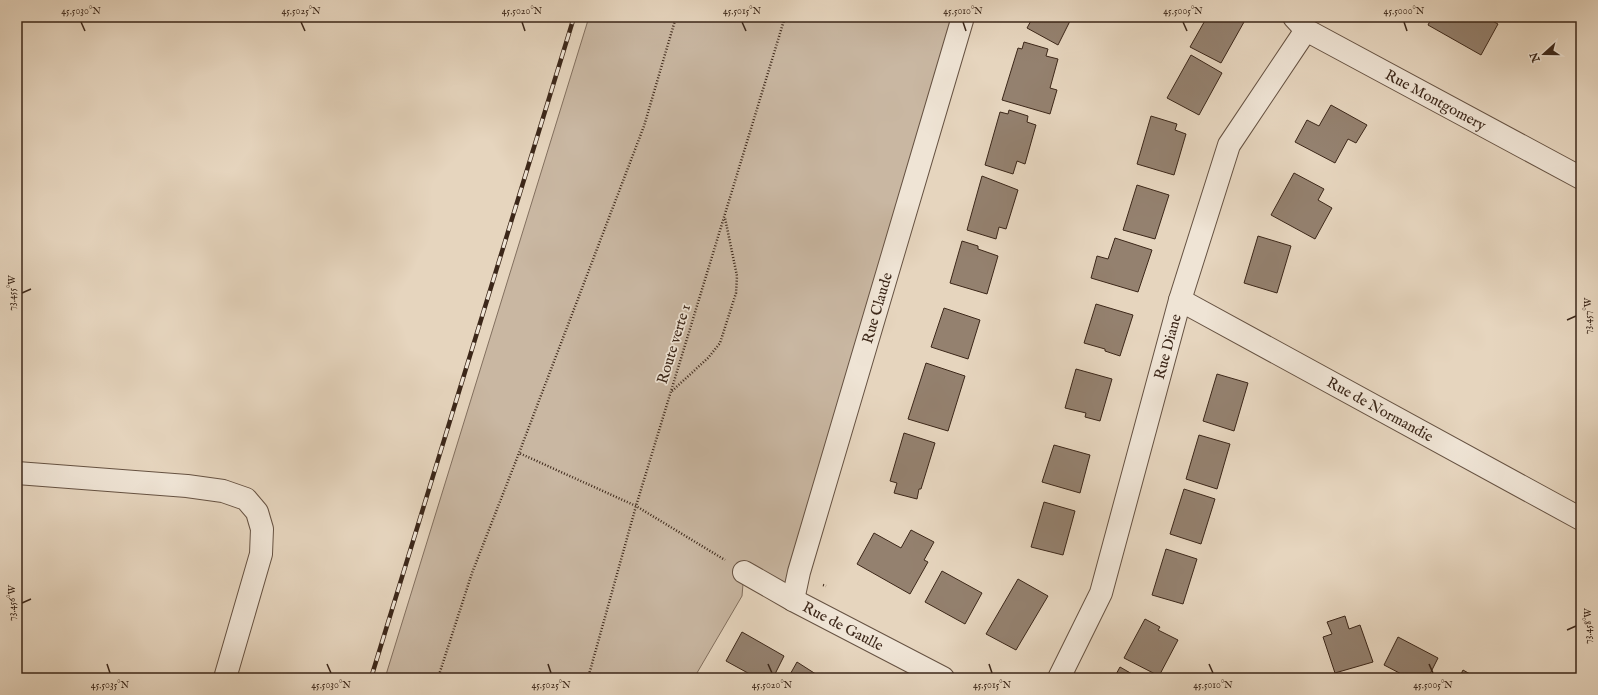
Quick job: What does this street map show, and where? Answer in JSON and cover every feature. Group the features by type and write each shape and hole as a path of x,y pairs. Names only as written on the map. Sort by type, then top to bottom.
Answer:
{"street":[{"name":"Rue Claude","path":"793,600 799,572 963,17"},
{"name":"Rue Montgomery","path":"1300,24 1581,178"},
{"name":"Rue Diane","path":"1059,678 1101,593 1180,300 1229,145 1300,24"},
{"name":"Rue de Normandie","path":"1180,300 1581,519"},
{"path":"17,473 187,486 223,491 246,500 257,512 262,529 261,554 225,678"},
{"name":"Rue de Gaulle","path":"744,572 793,600 943,678"}],"path":[{"path":"438,678 472,573 644,126 676,17"},
{"name":"Route verte 1","path":"588,678 636,506 785,17"},
{"path":"671,391 708,358 720,343 736,293 737,276 725,216"},
{"path":"519,453 636,506 744,572"}],"shaded area":[{"path":"589,17 963,17 793,600 744,572 742,596 694,678 385,678"}],"building":[{"path":"1033,17 1072,17 1058,45 1027,28"},
{"path":"1207,17 1235,17 1244,22 1221,63 1190,47"},
{"path":"1432,17 1485,17 1498,24 1481,55 1428,25"},
{"path":"1024,42 1048,49 1046,56 1058,59 1050,88 1057,90 1050,114 1002,100 1018,48 1022,49"},
{"path":"1191,55 1222,73 1199,115 1167,98"},
{"path":"1331,105 1367,125 1356,143 1348,139 1335,163 1295,142 1307,120 1319,126"},
{"path":"1009,110 1028,116 1027,122 1036,125 1025,164 1017,161 1013,174 985,165 1000,112 1008,114"},
{"path":"1151,116 1177,124 1175,130 1186,134 1174,175 1137,164"},
{"path":"1294,173 1324,189 1318,200 1332,208 1315,239 1271,215"},
{"path":"982,176 1018,190 1006,229 999,227 996,239 967,230"},
{"path":"1137,185 1169,195 1155,239 1123,230"},
{"path":"1258,236 1291,246 1277,293 1244,283"},
{"path":"1115,238 1152,250 1138,292 1091,278 1097,256 1108,259"},
{"path":"962,241 978,246 978,249 998,256 987,294 950,283"},
{"path":"1096,304 1133,315 1120,356 1105,351 1105,349 1084,343"},
{"path":"944,308 980,320 968,359 931,347"},
{"path":"926,363 965,376 948,431 908,419"},
{"path":"1076,369 1112,379 1100,421 1085,417 1086,413 1065,408"},
{"path":"1217,374 1248,383 1234,431 1203,421"},
{"path":"904,433 935,443 917,499 894,493 897,483 890,481"},
{"path":"1199,435 1230,444 1217,489 1186,479"},
{"path":"1054,445 1090,455 1080,493 1042,482"},
{"path":"1184,489 1215,499 1201,544 1170,534"},
{"path":"1044,502 1075,511 1063,555 1031,547"},
{"path":"911,530 934,542 924,560 928,562 910,594 857,564 874,533 901,548"},
{"path":"1166,549 1197,559 1183,604 1152,595"},
{"path":"942,571 982,593 965,624 925,602"},
{"path":"1018,579 1048,596 1016,650 986,634"},
{"path":"1345,616 1349,629 1360,625 1373,662 1335,673 1323,637 1332,634 1327,622"},
{"path":"1145,619 1160,627 1158,630 1178,640 1159,676 1124,658"},
{"path":"742,632 784,656 773,678 757,678 726,661"},
{"path":"1398,637 1438,658 1428,678 1409,678 1384,665"},
{"path":"797,662 822,678 788,678"},
{"path":"1120,667 1139,678 1114,678"},
{"path":"1463,670 1477,678 1459,678"}],"railway":[{"path":"371,678 574,17"}]}
